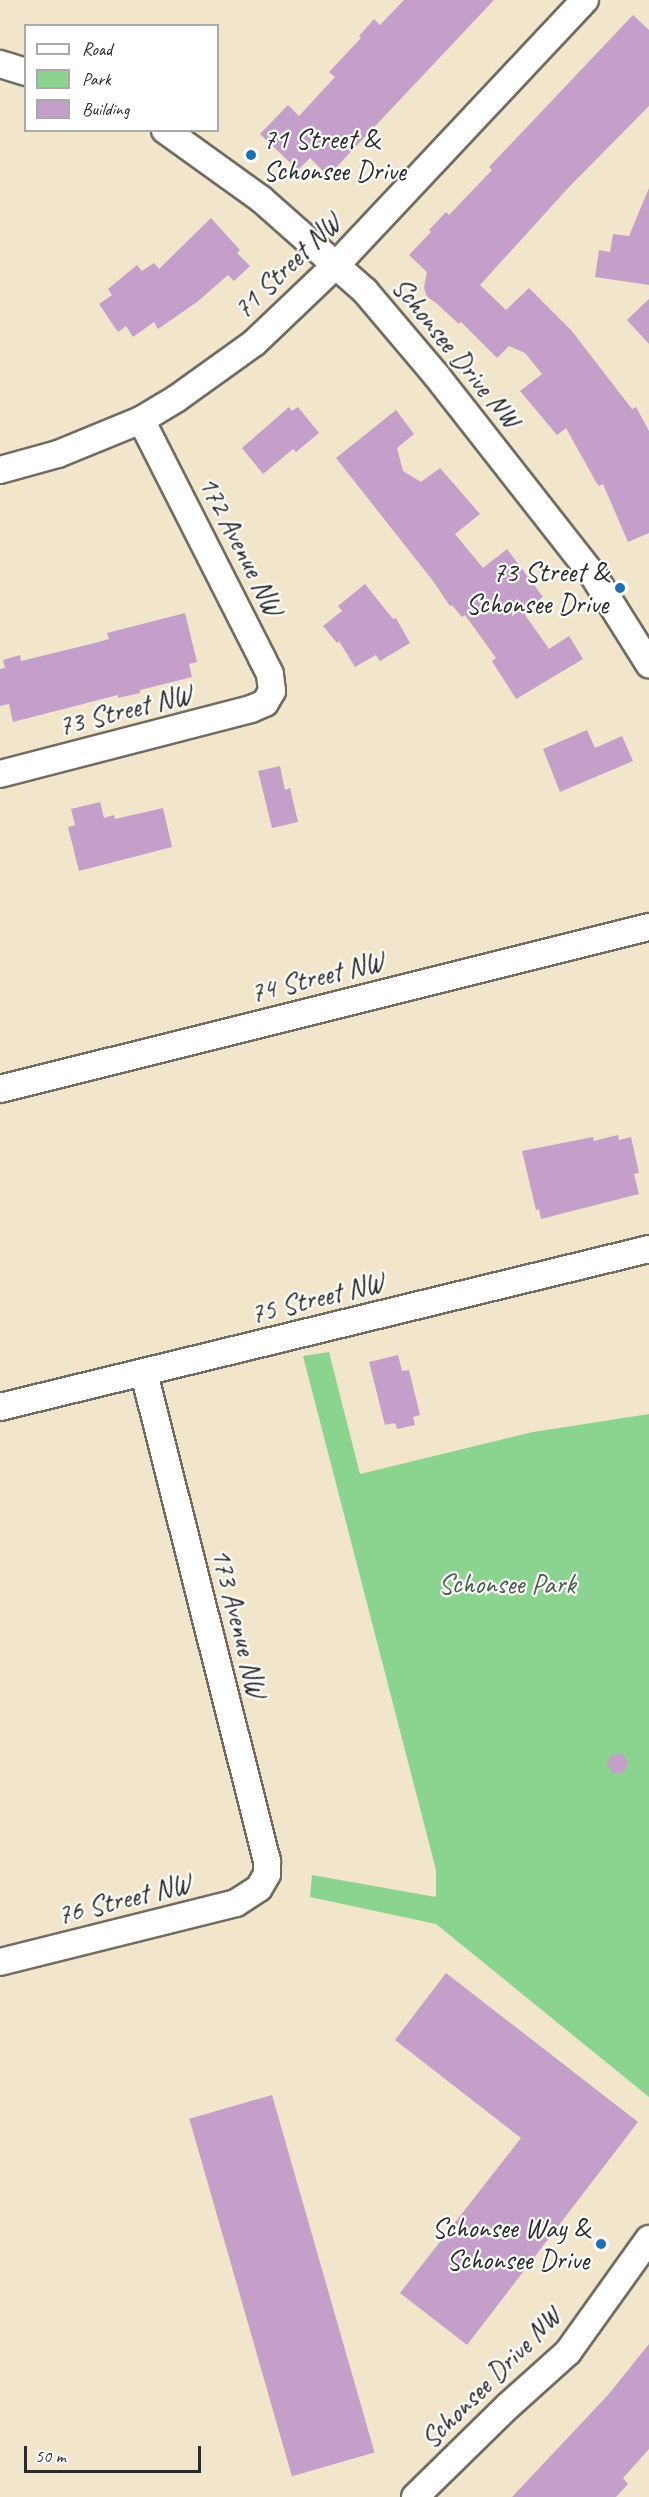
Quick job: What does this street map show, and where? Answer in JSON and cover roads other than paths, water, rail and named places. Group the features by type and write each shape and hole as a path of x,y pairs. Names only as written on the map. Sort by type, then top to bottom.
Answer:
{"street":[{"name":"71 Street NW","path":"0,470 58,454 141,420 176,399 254,343 336,264 585,0"},
{"path":"0,64 24,71"},
{"name":"Schonsee Drive NW","path":"168,132 261,199 365,291 401,332 542,508 595,578 647,654"},
{"name":"172 Avenue NW","path":"141,420 270,674 272,691 265,703"},
{"name":"73 Street NW","path":"0,774 228,716 265,703"},
{"name":"74 Street NW","path":"0,1089 649,927"},
{"name":"75 Street NW","path":"0,1407 649,1249"},
{"name":"173 Avenue NW","path":"144,1372 267,1861 267,1874 259,1888"},
{"name":"76 Street NW","path":"0,1962 236,1903 259,1888"},
{"name":"Schonsee Drive NW","path":"415,2497 508,2406 568,2352 649,2240"}],"place":[{"name":"71 Street & Schonsee Drive","path":"251,155"},
{"name":"73 Street & Schonsee Drive","path":"620,588"},
{"name":"Schonsee Way & Schonsee Drive","path":"601,2244"}],"park label":[{"name":"Schonsee Park","path":"507,1584"}]}
